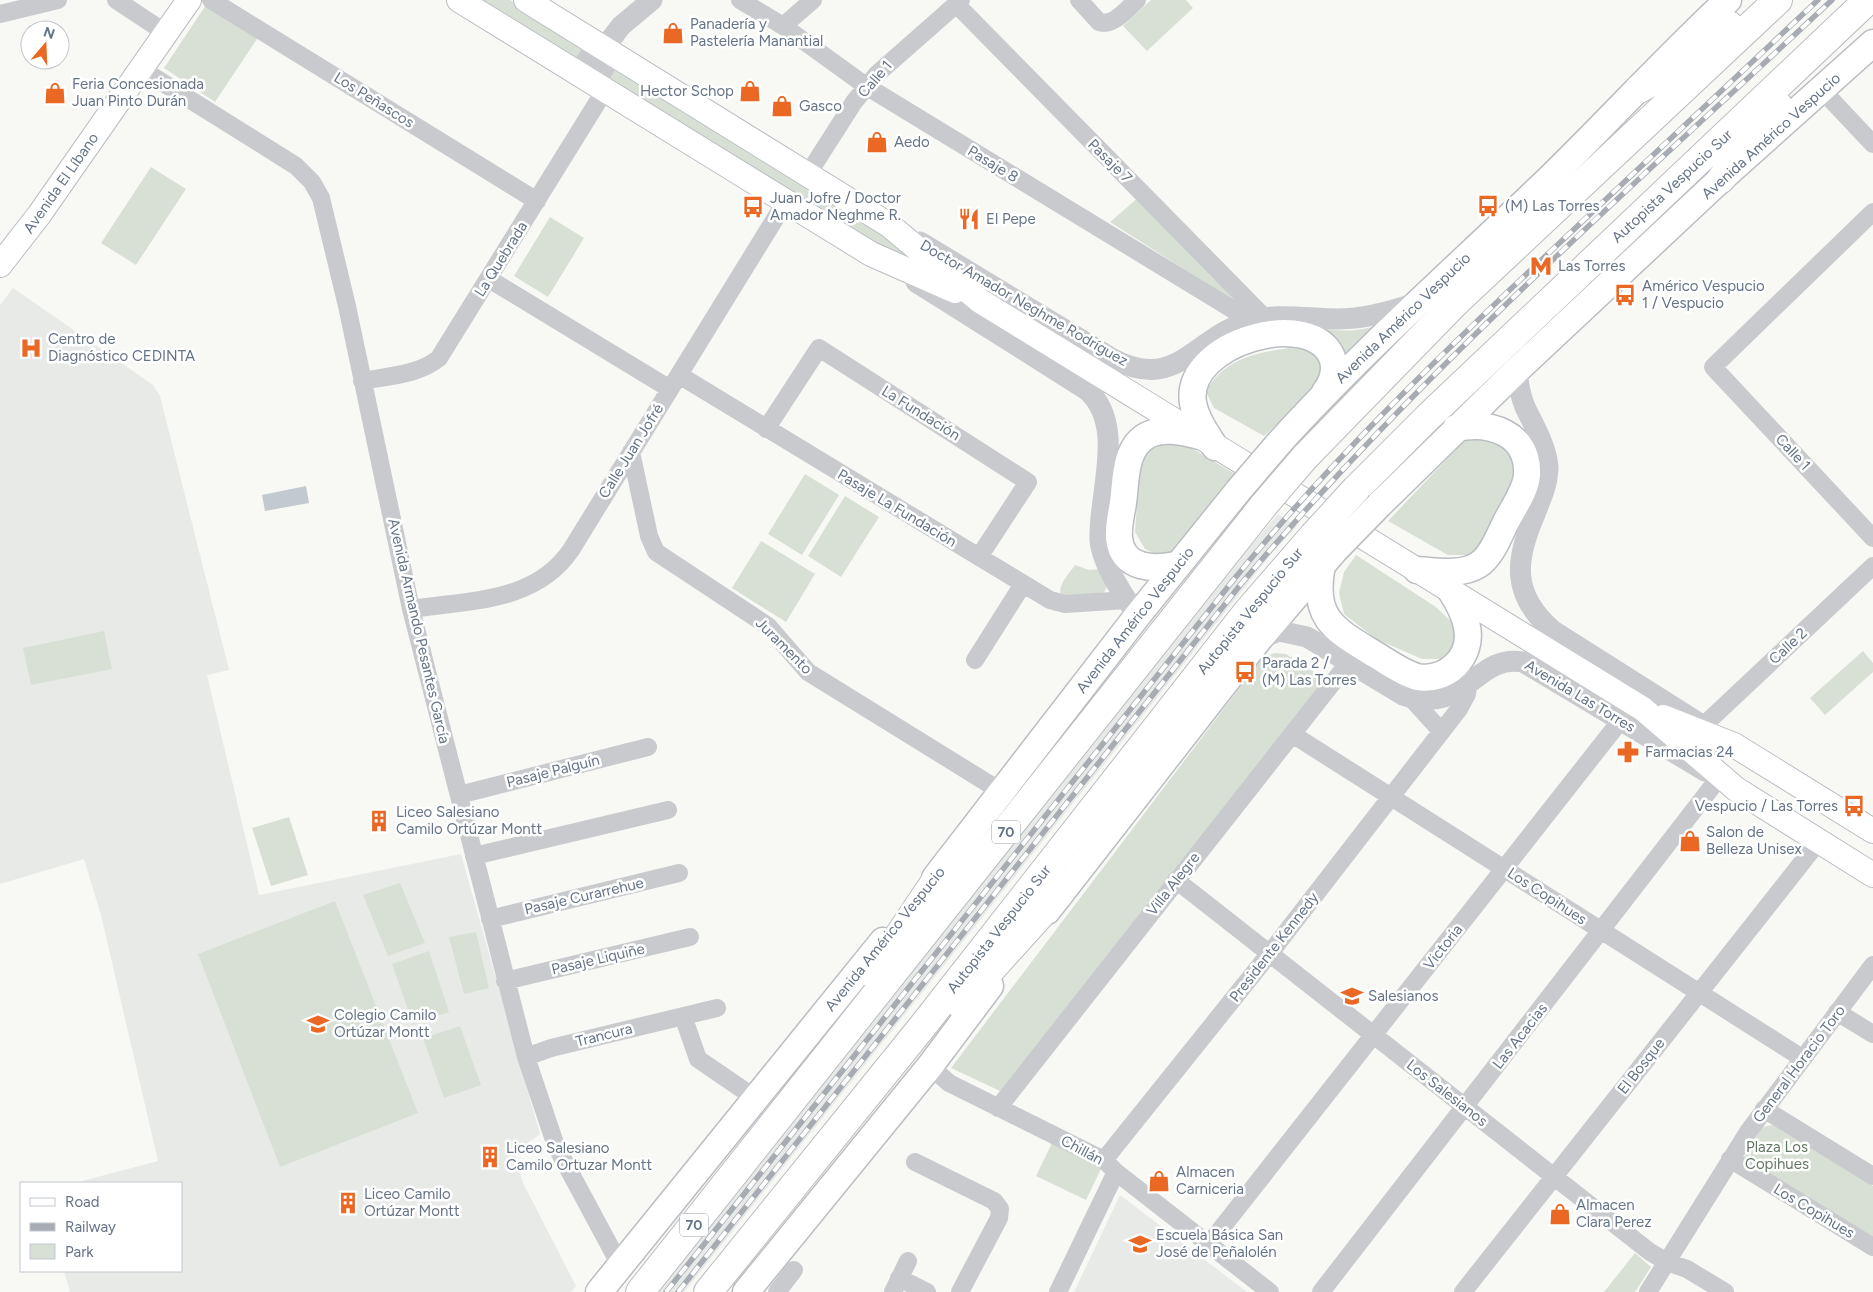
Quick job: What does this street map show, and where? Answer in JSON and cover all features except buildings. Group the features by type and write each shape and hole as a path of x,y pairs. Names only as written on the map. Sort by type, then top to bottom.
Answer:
{"highway":[{"path":"1640,89 1765,0"},
{"name":"70","path":"640,1292 1264,505 1305,457 1392,365 1456,302 1778,0"},
{"name":"Autopista Vespucio Sur","path":"708,1292 816,1159 1248,611 1313,536 1356,489 1427,418 1868,0"},
{"path":"1721,179 1827,40"},
{"path":"748,1158 949,861"},
{"path":"816,1159 993,969 1060,893"}],"main road":[{"name":"Avenida El Líbano","path":"0,265 39,216 189,0"},
{"name":"Doctor Amador Neghme Rodríguez","path":"460,0 871,254 980,301"},
{"name":"Doctor Amador Neghme Rodríguez","path":"526,0 889,225 980,301 1208,442"},
{"name":"Avenida Américo Vespucio","path":"599,1292 949,861 1002,792 1132,608 1178,564 1279,443 1325,393 1416,303 1550,177 1728,0"},
{"name":"Avenida Américo Vespucio","path":"746,1292 930,1066 1060,893 1259,639 1328,558 1456,428 1517,370 1721,179 1873,43"},
{"path":"1208,442 1196,413 1192,392 1198,375 1209,361 1237,343 1256,336 1279,334 1298,335 1316,341 1329,352 1334,366 1331,384 1325,393"},
{"path":"1417,570 1462,571 1482,562 1497,540 1526,481 1524,458 1516,443 1509,436 1483,425 1456,428"},
{"path":"1178,564 1154,569 1144,568 1131,560 1122,549 1119,534 1129,461 1138,442 1156,432 1174,431 1208,442"},
{"name":"Avenida Las Torres","path":"1208,442 1643,709 1734,745 1873,831"},
{"path":"1328,558 1318,589 1320,604 1332,626 1346,637 1402,670 1422,678 1439,676 1451,670 1465,652 1467,627 1461,609 1451,591"},
{"name":"Avenida Las Torres","path":"1643,709 1727,784 1873,875"}],"street":[{"path":"0,14 58,0"},
{"path":"116,0 166,33"},
{"name":"Los Peñascos","path":"211,0 537,201"},
{"path":"593,82 590,56 604,48 621,26 652,0"},
{"name":"Pasaje 8","path":"740,0 783,26 866,86 1258,319"},
{"path":"783,26 814,0"},
{"path":"1079,0 1099,22 1104,23 1112,21 1137,0"},
{"name":"Calle 1","path":"808,174 866,86 889,61 958,2"},
{"name":"Pasaje 7","path":"958,2 1258,319"},
{"name":"Avenida Armando Pesantes García","path":"141,69 296,166 312,182 321,198 327,218 411,609 526,1057 556,1146 620,1265"},
{"name":"La Quebrada","path":"362,381 429,366 439,358 537,201 593,82"},
{"path":"1822,90 1873,144"},
{"name":"Calle Juan Jofré","path":"411,609 516,592 549,575 571,550 786,202"},
{"name":"Calle 1","path":"1873,212 1713,366 1873,538"},
{"name":"Doctor Amador Neghme Rodríguez","path":"889,225 970,271 1112,359 1133,367 1155,370 1176,364 1227,330 1258,319 1296,316 1351,319 1390,312 1416,303"},
{"name":"Doctor Amador Neghme Rodríguez","path":"871,254 1087,390 1097,400 1106,417 1108,430 1101,545 1107,562 1132,608"},
{"path":"488,279 674,382"},
{"name":"La Fundación","path":"766,429 819,348 1028,482 980,557"},
{"name":"Avenida Las Torres","path":"1517,370 1522,399 1540,436 1548,465 1546,485 1527,531 1520,555 1520,576 1526,597 1538,616 1552,630 1734,745"},
{"name":"Pasaje La Fundación","path":"674,382 766,429 1057,603 1132,608"},
{"name":"Juramento","path":"631,452 648,536 656,552 768,626 808,672 1002,792"},
{"name":"Calle 2","path":"1703,726 1873,566"},
{"path":"975,660 1023,584"},
{"path":"1259,639 1279,631 1299,633 1411,698 1441,731"},
{"name":"Avenida Las Torres","path":"1411,698 1438,698 1468,686 1493,664 1506,660 1524,662 1727,784"},
{"name":"Villa Alegre","path":"998,1108 1349,662"},
{"name":"Presidente Kennedy","path":"1058,1292 1110,1166 1270,953 1462,704 1468,686"},
{"name":"Victoria","path":"1209,1244 1621,720"},
{"name":"Los Copihues","path":"1292,734 1802,1058"},
{"name":"Pasaje Palguín","path":"459,795 648,747"},
{"name":"Las Acacias","path":"1321,1292 1601,931 1727,784"},
{"path":"474,856 668,810"},
{"name":"El Bosque","path":"1463,1292 1819,841"},
{"name":"Pasaje Curarrehue","path":"490,918 679,874"},
{"name":"Los Salesianos","path":"1176,880 1650,1252 1666,1262 1687,1269 1725,1292"},
{"name":"Pasaje Liquiñe","path":"505,981 690,937"},
{"name":"General Horacio Toro","path":"1648,1292 1730,1159 1764,1109 1873,965"},
{"name":"Trancura","path":"526,1057 551,1048 718,1008"},
{"path":"1837,1012 1873,1034"},
{"path":"684,1016 698,1059 755,1098"},
{"name":"Chillán","path":"930,1066 949,1083 1110,1166 1266,1291"},
{"path":"1764,1109 1873,1176"},
{"name":"Los Copihues","path":"1730,1159 1873,1247"},
{"path":"915,1162 994,1201 1000,1209 999,1218 960,1292"},
{"path":"908,1261 896,1285 927,1292"},
{"path":"777,1292 794,1270"}],"shaded area":[{"path":"13,288 153,385 160,396 229,670 207,675 259,895 461,854 540,1134 514,1153 523,1183 576,1286 571,1292 70,1292 64,1272 182,1272 182,1182 79,1182 158,1161 101,915 84,859 0,884 0,305"},
{"path":"306,486 309,503 265,511 262,495"},
{"path":"1278,514 1297,526 1272,553 684,1292 658,1292 1246,551"},
{"name":"Escuela Básica San José de Peñalolén","path":"1120,1195 1247,1292 1074,1292"}],"green space":[{"path":"473,0 510,0 584,46 576,61"},
{"path":"1151,0 1186,0 1193,8 1147,51 1123,26"},
{"path":"208,2 259,36 215,102 164,68"},
{"path":"616,68 892,235 929,266 894,259 608,79"},
{"path":"151,167 186,189 136,265 101,243"},
{"path":"1139,197 1240,305 1110,222"},
{"path":"550,217 584,238 548,297 514,276"},
{"path":"1384,323 1343,365 1306,326 1355,330"},
{"path":"1289,348 1314,353 1321,361 1326,374 1264,436 1214,408 1206,392 1221,372 1241,359 1252,355"},
{"path":"1485,434 1513,452 1516,485 1493,528 1472,555 1448,555 1388,521 1467,438"},
{"path":"1178,440 1235,474 1171,555 1159,556 1145,549 1135,532 1139,473 1143,457 1157,442"},
{"path":"805,474 839,495 802,555 768,534"},
{"path":"845,496 879,517 841,577 808,556"},
{"path":"761,541 815,574 786,622 732,588"},
{"path":"1356,555 1436,607 1457,627 1458,643 1446,659 1422,659 1376,639 1344,614 1339,593 1344,572"},
{"path":"1075,565 1089,570 1100,569 1107,585 1105,591 1099,597 1061,596 1062,584"},
{"path":"104,631 112,669 31,685 23,648"},
{"path":"1863,651 1873,663 1873,672 1825,715 1810,698"},
{"path":"1275,653 1286,654 1325,679 1000,1091 951,1068 1263,657"},
{"path":"289,817 308,875 271,886 252,828"},
{"path":"400,883 425,943 388,956 363,895"},
{"path":"335,901 418,1113 280,1167 198,954"},
{"path":"476,932 489,988 464,994 449,937"},
{"path":"429,951 449,1012 413,1024 392,964"},
{"path":"460,1026 481,1085 444,1098 423,1038"},
{"name":"Plaza Los Copihues","path":"1773,1125 1873,1186 1873,1242 1741,1162 1762,1127"},
{"path":"1052,1143 1102,1167 1086,1200 1036,1176"},
{"path":"1635,1253 1651,1267 1635,1292 1604,1292"}],"railway":[{"path":"666,1292 1270,536 1380,417 1457,341 1818,0"},
{"path":"678,1292 1241,584 1310,506 1380,430 1528,283 1832,0"}],"place":[{"name":"Panadería y Pastelería Manantial","path":"673,33"},
{"name":"Hector Schop","path":"750,91"},
{"name":"Feria Concesionada Juan Pinto Durán","path":"55,93"},
{"name":"Gasco","path":"782,106"},
{"name":"Aedo","path":"877,142"},
{"name":"(M) Las Torres","path":"1488,206"},
{"name":"Juan Jofre / Doctor Amador Neghme R.","path":"753,207"},
{"name":"El Pepe","path":"969,219"},
{"name":"Las Torres","path":"1541,266"},
{"name":"Américo Vespucio 1 / Vespucio","path":"1625,295"},
{"name":"Centro de Diagnóstico CEDINTA","path":"31,348"},
{"name":"Parada 2 / (M) Las Torres","path":"1245,672"},
{"name":"Farmacias 24","path":"1628,752"},
{"name":"Vespucio / Las Torres","path":"1854,806"},
{"name":"Liceo Salesiano Camilo Ortúzar Montt","path":"379,821"},
{"name":"Salon de Belleza Unisex","path":"1690,841"},
{"name":"Salesianos","path":"1352,996"},
{"name":"Colegio Camilo Ortúzar Montt","path":"318,1024"},
{"name":"Liceo Salesiano Camilo Ortuzar Montt","path":"490,1157"},
{"name":"Almacen Carniceria","path":"1159,1181"},
{"name":"Liceo Camilo Ortúzar Montt","path":"348,1203"},
{"name":"Almacen Clara Perez","path":"1560,1214"},
{"name":"Escuela Básica San José de Peñalolén","path":"1140,1244"}]}
